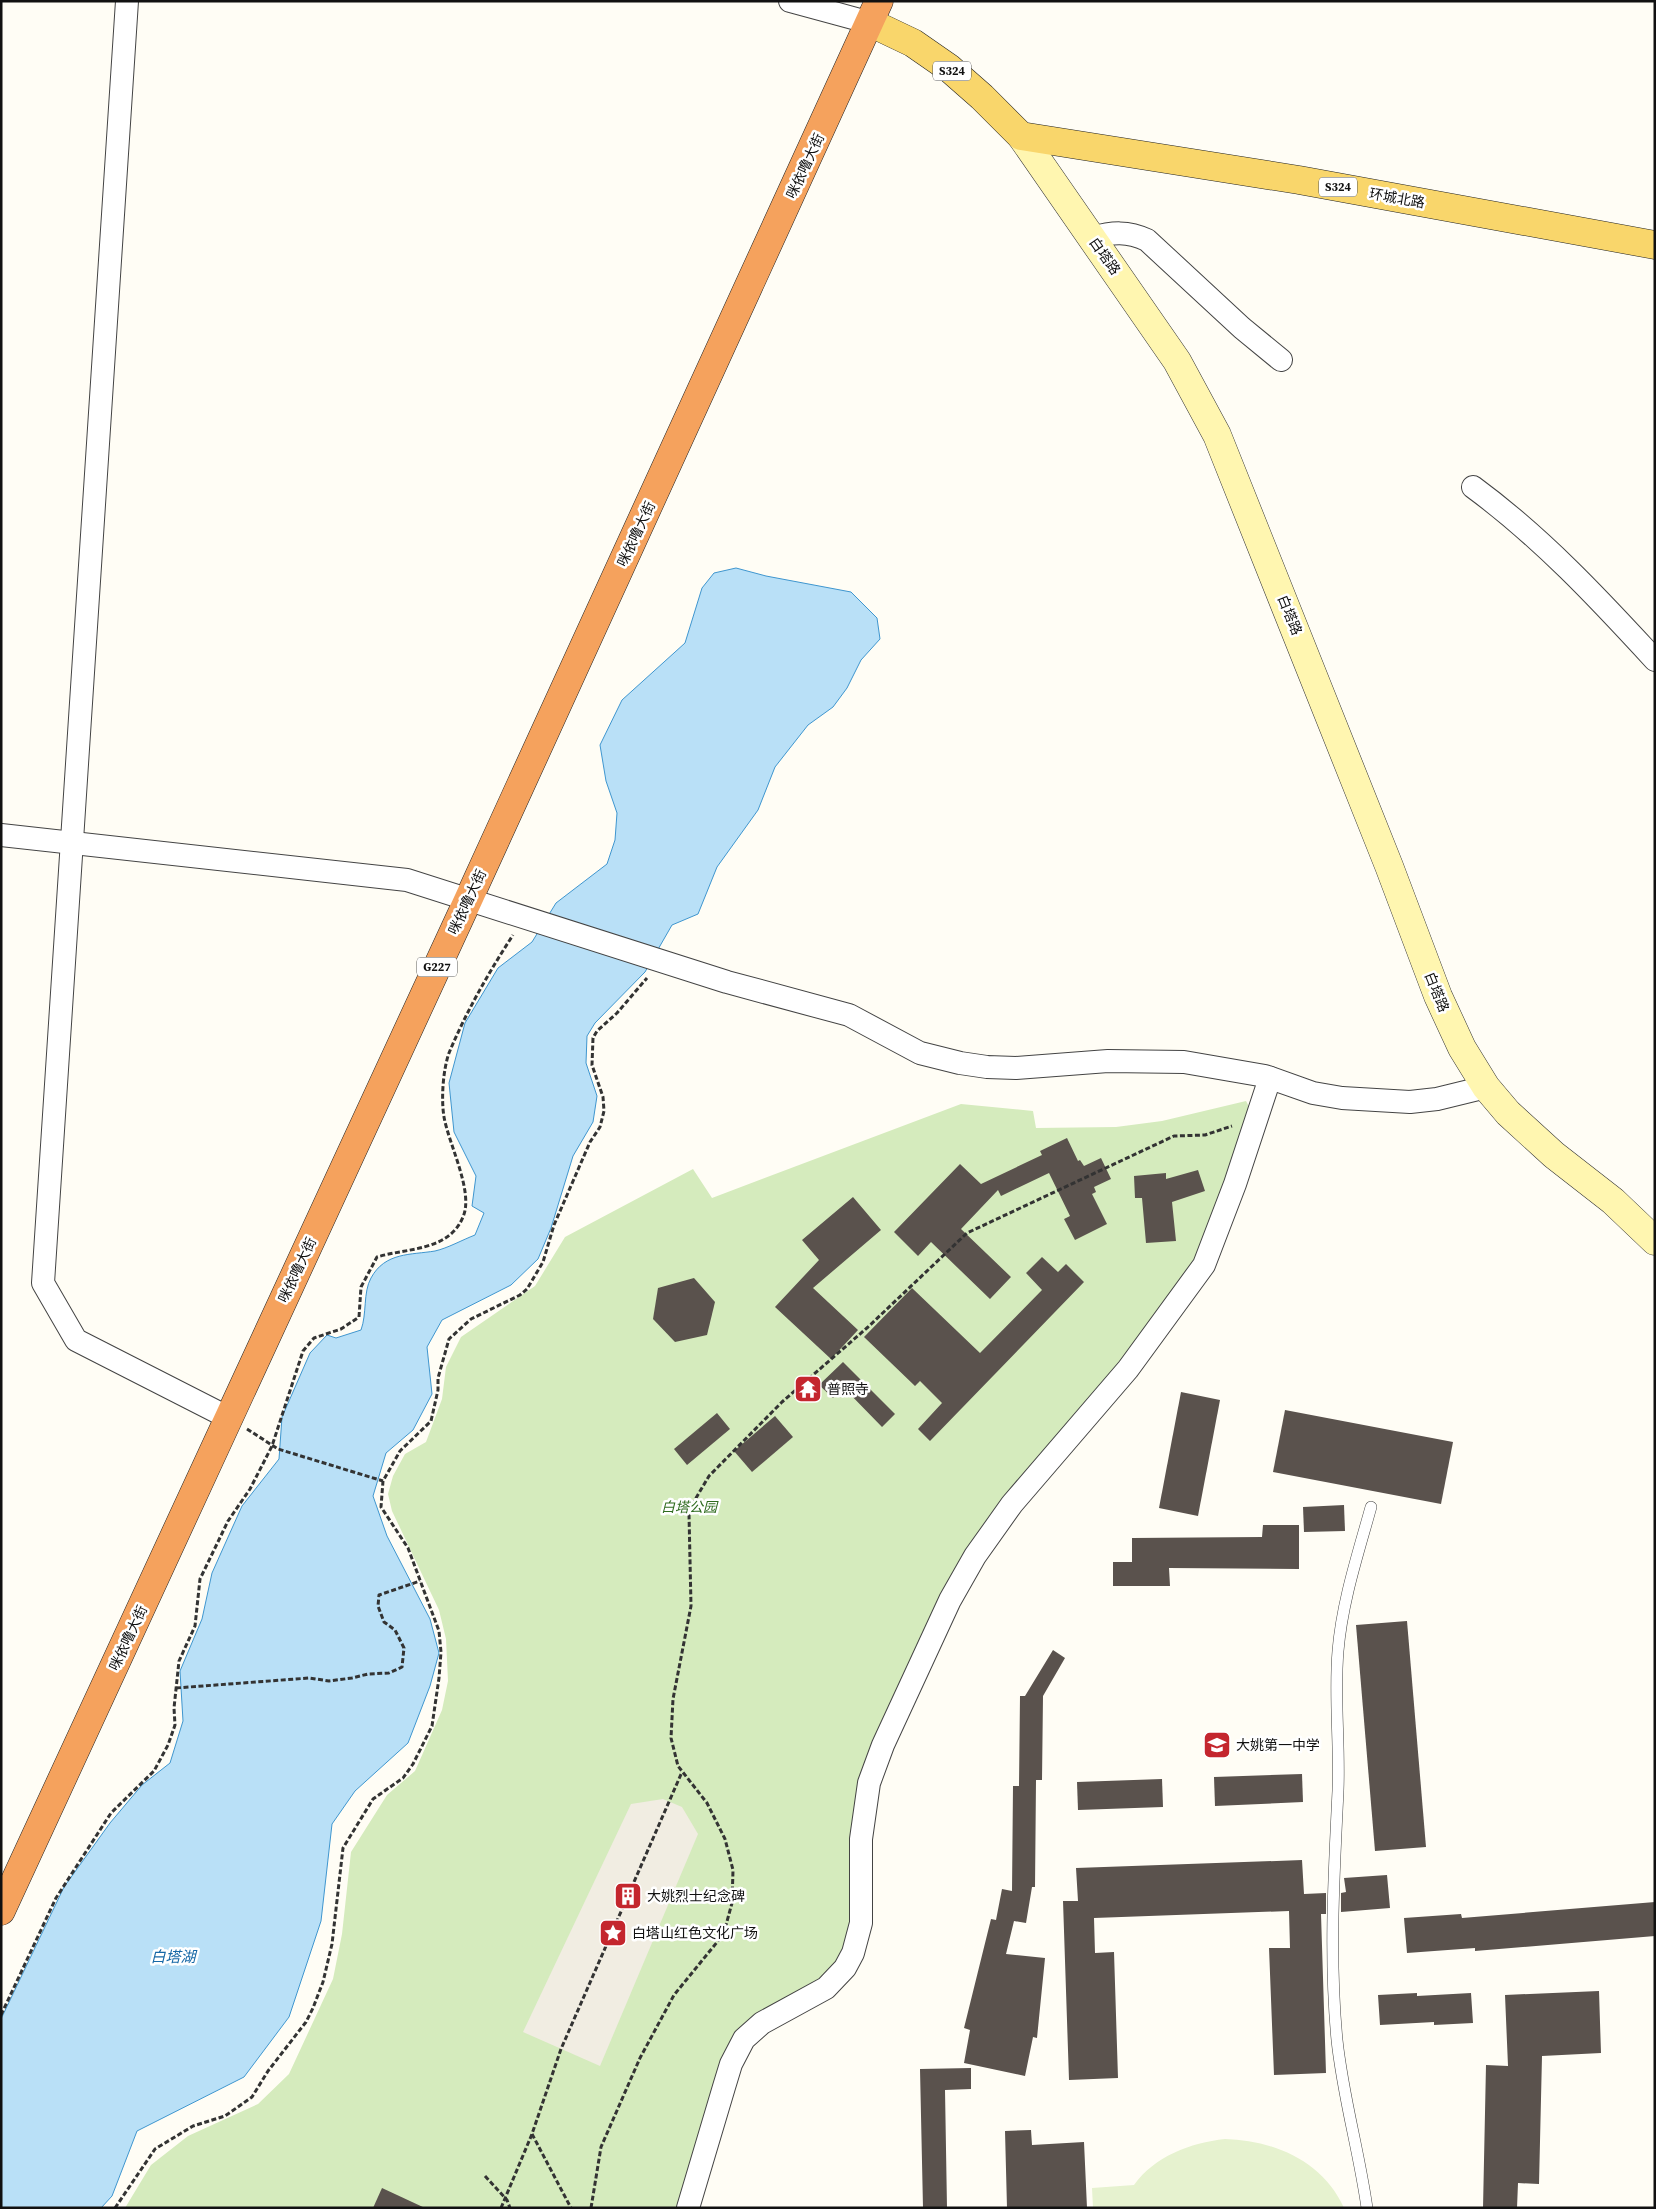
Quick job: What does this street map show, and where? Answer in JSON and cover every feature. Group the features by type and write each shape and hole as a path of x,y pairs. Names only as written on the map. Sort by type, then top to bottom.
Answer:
{"highway":[{"name":"咪依噜大街","path":"1,1911 469,898 875,12"}],"main road":[{"name":"白塔路","path":"875,12 913,43 949,68 982,97 1021,136"},
{"name":"环城北路","path":"1021,136 1280,177 1655,245"}],"street":[{"path":"127,1 43,1283 76,1340 229,1418"},
{"path":"790,1 875,12"},
{"name":"白塔路","path":"1021,136 1177,361 1218,434 1382,848 1438,996 1462,1048 1486,1087 1531,1135 1613,1201 1655,1241"},
{"path":"1092,238 1120,232 1135,234 1148,240 1242,328 1281,360"},
{"path":"1473,487 1551,551 1655,660"},
{"path":"1,835 407,880 469,898 727,982 849,1015 920,1052 986,1068 1016,1068 1108,1061 1184,1062 1231,1069 1270,1078 1322,1095 1410,1102 1437,1099 1486,1087"},
{"path":"688,2208 726,2080 744,2039 762,2023 826,1988 845,1968 853,1953 861,1923 861,1838 869,1783 882,1745 950,1600 975,1556 1012,1504 1128,1369 1204,1265 1235,1184 1270,1078"}],"lane":[{"path":"1366,2208 1345,2098 1337,2040 1333,1915 1339,1766 1336,1697 1338,1650 1346,1604 1371,1507"}],"path":[{"path":"1,2015 56,1898 111,1813 157,1767 175,1725 179,1661 195,1626 200,1579 228,1521 250,1489 272,1446 304,1351 314,1338 341,1329 359,1317 361,1287 375,1259 394,1252 418,1249 441,1241 454,1231 463,1219 466,1206 465,1189 444,1116 448,1058 487,978 525,917"},
{"path":"115,2208 155,2149 193,2126 225,2116 252,2096 268,2071 306,2022 313,2008 324,1982 332,1944 343,1848 373,1799 403,1778 414,1764 432,1726 441,1660 440,1639 408,1548 381,1507 383,1481 400,1451 432,1421 438,1390 438,1378 449,1339 471,1319 520,1295 527,1289 543,1262 554,1225 590,1142 600,1127 604,1111 603,1097 592,1065 593,1038 597,1031 617,1013 662,961"},
{"path":"591,2208 601,2147 607,2129 622,2101 640,2058 674,1995 718,1941 730,1914 734,1888 733,1870 725,1839 707,1803 682,1772 673,1753 671,1723 690,1606 689,1514 709,1476 782,1402 868,1327 967,1233 1174,1136 1205,1135 1234,1125"},
{"path":"229,1418 278,1449 383,1481"},
{"path":"176,1688 309,1678 329,1681 389,1673 402,1667 404,1648 394,1630 384,1622 378,1606 379,1595 420,1581"},
{"path":"501,2208 532,2134 561,2049 682,1772"},
{"path":"532,2134 571,2208"},
{"path":"485,2176 505,2198 510,2208"}],"green space":[{"name":"白塔公园","path":"1246,1101 1254,1116 1206,1249 1121,1368 996,1513 893,1709 857,1908 843,1963 751,2024 684,2208 125,2208 151,2165 188,2136 258,2104 289,2074 333,1979 342,1934 351,1852 387,1795 415,1771 442,1710 448,1681 446,1639 439,1610 392,1511 388,1494 393,1476 405,1454 426,1442 442,1399 446,1367 461,1337 535,1286 565,1237 693,1169 712,1198 961,1104 1033,1111 1036,1128 1116,1127 1162,1121"},
{"path":"1225,2139 1261,2144 1295,2156 1323,2178 1335,2192 1344,2208 1093,2208 1092,2188 1134,2185 1152,2166 1174,2153 1199,2144"}],"shaded area":[{"name":"白塔山红色文化广场","path":"663,1799 682,1807 698,1834 600,2066 523,2032 631,1804"}],"water":[{"name":"白塔湖","path":"736,568 766,576 851,592 877,618 880,639 861,660 847,688 833,707 808,725 775,767 758,810 717,867 698,914 672,925 645,972 595,1023 587,1036 586,1063 597,1096 593,1122 573,1156 551,1228 538,1259 511,1285 442,1320 427,1347 432,1394 413,1430 386,1453 373,1496 387,1536 430,1619 439,1653 430,1686 408,1743 355,1791 332,1824 321,1921 289,2017 244,2077 137,2131 112,2196 101,2208 1,2208 1,2019 64,1887 110,1823 142,1785 170,1763 183,1721 180,1671 202,1619 212,1573 242,1506 279,1459 282,1417 310,1353 327,1335 336,1338 361,1330 366,1296 371,1278 384,1263 399,1256 440,1250 475,1235 484,1213 472,1206 476,1176 454,1132 449,1083 465,1023 498,968 532,942 556,903 607,864 615,840 617,813 606,781 600,745 622,700 685,643 702,588 714,573"}],"building":[{"path":"1067,1138 1078,1161 1080,1160 1084,1166 1101,1158 1111,1179 1094,1187 1096,1192 1092,1194 1107,1224 1075,1240 1064,1219 1070,1216 1049,1173 1001,1196 998,1190 961,1229 1011,1277 990,1299 931,1242 918,1256 894,1232 960,1164 981,1184 1042,1155 1040,1151"},
{"path":"1198,1170 1205,1191 1172,1202 1176,1241 1146,1243 1142,1198 1135,1198 1134,1176 1166,1173 1166,1179"},
{"path":"853,1197 881,1230 813,1288 858,1330 831,1359 775,1307 819,1260 802,1240"},
{"path":"1042,1257 1058,1272 1066,1264 1084,1282 930,1441 918,1429 942,1403 920,1381 915,1386 864,1337 912,1288 980,1353 1042,1290 1026,1273"},
{"path":"694,1278 715,1302 707,1335 675,1342 653,1319 658,1288"},
{"path":"843,1362 895,1414 882,1427 844,1388 833,1398 819,1385"},
{"path":"1181,1392 1220,1400 1198,1516 1159,1508"},
{"path":"1285,1410 1453,1442 1441,1504 1273,1472"},
{"path":"717,1413 730,1429 687,1465 674,1449"},
{"path":"775,1416 793,1437 752,1472 734,1451"},
{"path":"1344,1505 1345,1531 1304,1532 1303,1507"},
{"path":"1263,1525 1299,1525 1299,1569 1169,1568 1170,1586 1113,1586 1113,1562 1132,1562 1132,1538 1262,1537"},
{"path":"1407,1621 1426,1847 1375,1851 1356,1625"},
{"path":"1053,1650 1065,1658 1043,1696 1042,1780 1036,1780 1035,1887 1032,1887 1026,1923 1014,1921 1006,1954 1045,1958 1037,2038 1033,2037 1025,2076 964,2063 970,2030 964,2028 991,1919 996,1920 1002,1889 1012,1891 1013,1786 1019,1786 1020,1696 1025,1696"},
{"path":"1302,1774 1303,1802 1215,1806 1214,1777"},
{"path":"1162,1779 1163,1807 1078,1810 1077,1782"},
{"path":"1302,1860 1304,1894 1326,1893 1326,1914 1321,1914 1326,2073 1274,2075 1269,1948 1290,1948 1289,1911 1094,1918 1095,1953 1114,1952 1118,2078 1069,2080 1063,1901 1078,1901 1076,1868"},
{"path":"1387,1875 1390,1908 1341,1912 1341,1893 1346,1892 1344,1878"},
{"path":"1655,1902 1655,1936 1475,1951 1475,1948 1407,1953 1404,1918 1461,1914 1462,1918"},
{"path":"1599,1991 1601,2053 1542,2056 1539,2184 1518,2183 1517,2208 1483,2208 1486,2065 1508,2066 1505,1995"},
{"path":"1417,1993 1417,1996 1471,1993 1473,2023 1434,2025 1434,2022 1380,2025 1378,1995"},
{"path":"971,2068 971,2089 945,2090 947,2208 923,2208 920,2069"},
{"path":"1031,2130 1032,2145 1084,2142 1087,2208 1007,2208 1005,2131"},
{"path":"382,2188 425,2208 373,2208"}],"place":[{"name":"普照寺","path":"808,1389"},
{"name":"大姚第一中学","path":"1217,1745"},
{"name":"大姚烈士纪念碑","path":"628,1896"},
{"name":"白塔山红色文化广场","path":"613,1933"}]}
